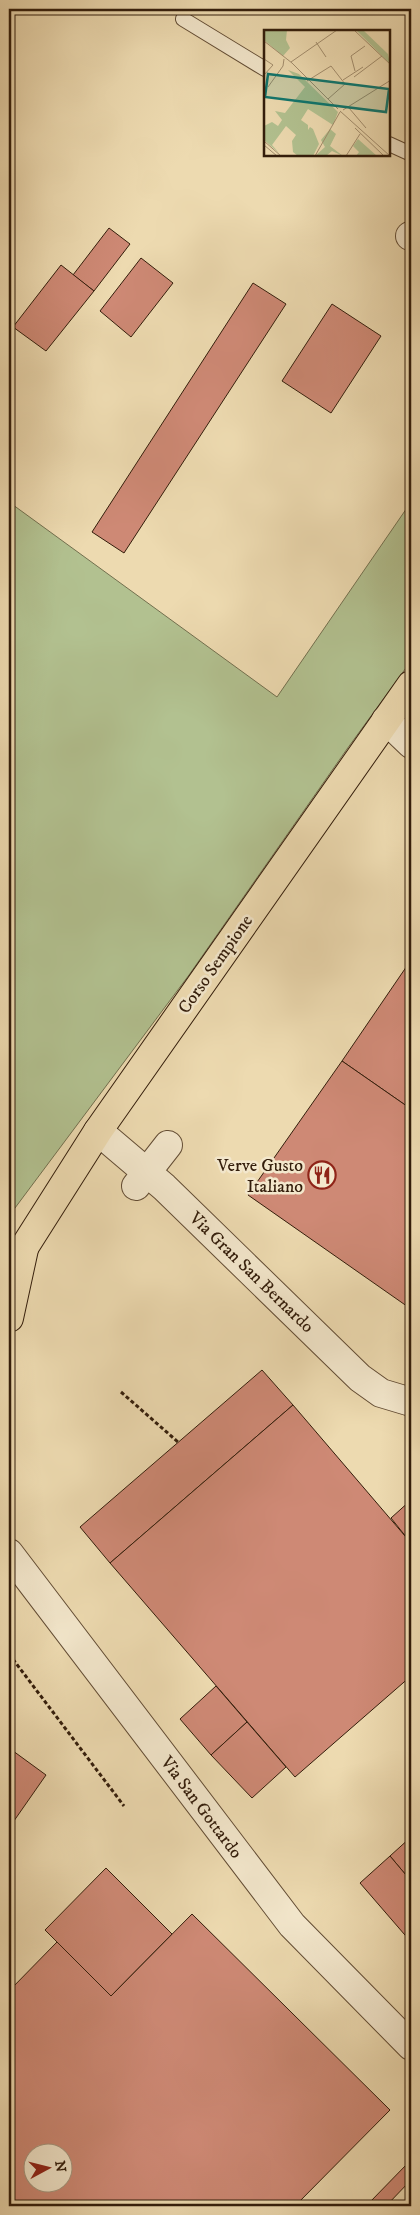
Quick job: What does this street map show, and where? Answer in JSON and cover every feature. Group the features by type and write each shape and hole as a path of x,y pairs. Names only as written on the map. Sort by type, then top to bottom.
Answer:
{"main road":[{"name":"Corso Sempione","path":"9,1318 17,1257 98,1131 411,685"}],"street":[{"path":"386,720 411,744"},
{"name":"Via Gran San Bernardo","path":"98,1131 141,1179 360,1378 381,1393 411,1402"},
{"path":"141,1179 168,1145"},
{"name":"Via San Gottardo","path":"9,1553 292,1924 411,2046"}],"lane":[{"path":"183,19 264,68"},
{"path":"390,144 411,154"}],"path":[{"path":"120,1392 178,1442"},
{"path":"9,1654 124,1806"}],"green space":[{"path":"9,502 277,697 411,502 411,661 189,975 9,1216"}],"building":[{"path":"109,228 130,244 94,291 73,275"},
{"path":"141,258 173,283 131,337 100,311"},
{"path":"61,265 94,291 46,351 13,327"},
{"path":"253,283 286,304 124,553 92,532"},
{"path":"332,304 381,336 331,413 282,381"},
{"path":"411,960 411,1109 342,1061"},
{"path":"342,1061 411,1109 411,1309 248,1195"},
{"path":"262,1370 293,1405 110,1563 80,1527"},
{"path":"293,1405 411,1543 411,1676 295,1777 110,1563"},
{"path":"411,1500 411,1543 391,1518"},
{"path":"216,1686 247,1722 211,1755 180,1719"},
{"path":"247,1722 286,1767 252,1798 211,1755"},
{"path":"9,1748 46,1775 9,1828"},
{"path":"411,1837 411,1881 390,1856"},
{"path":"390,1856 411,1881 411,1942 360,1883"},
{"path":"106,1868 172,1934 111,1996 45,1930"},
{"path":"192,1914 390,2110 295,2206 9,2206 9,1991 57,1942 111,1996"},
{"path":"408,2163 411,2166 411,2180 386,2206 374,2206 370,2202"}],"place":[{"name":"Verve Gusto Italiano","path":"322,1175"}]}
